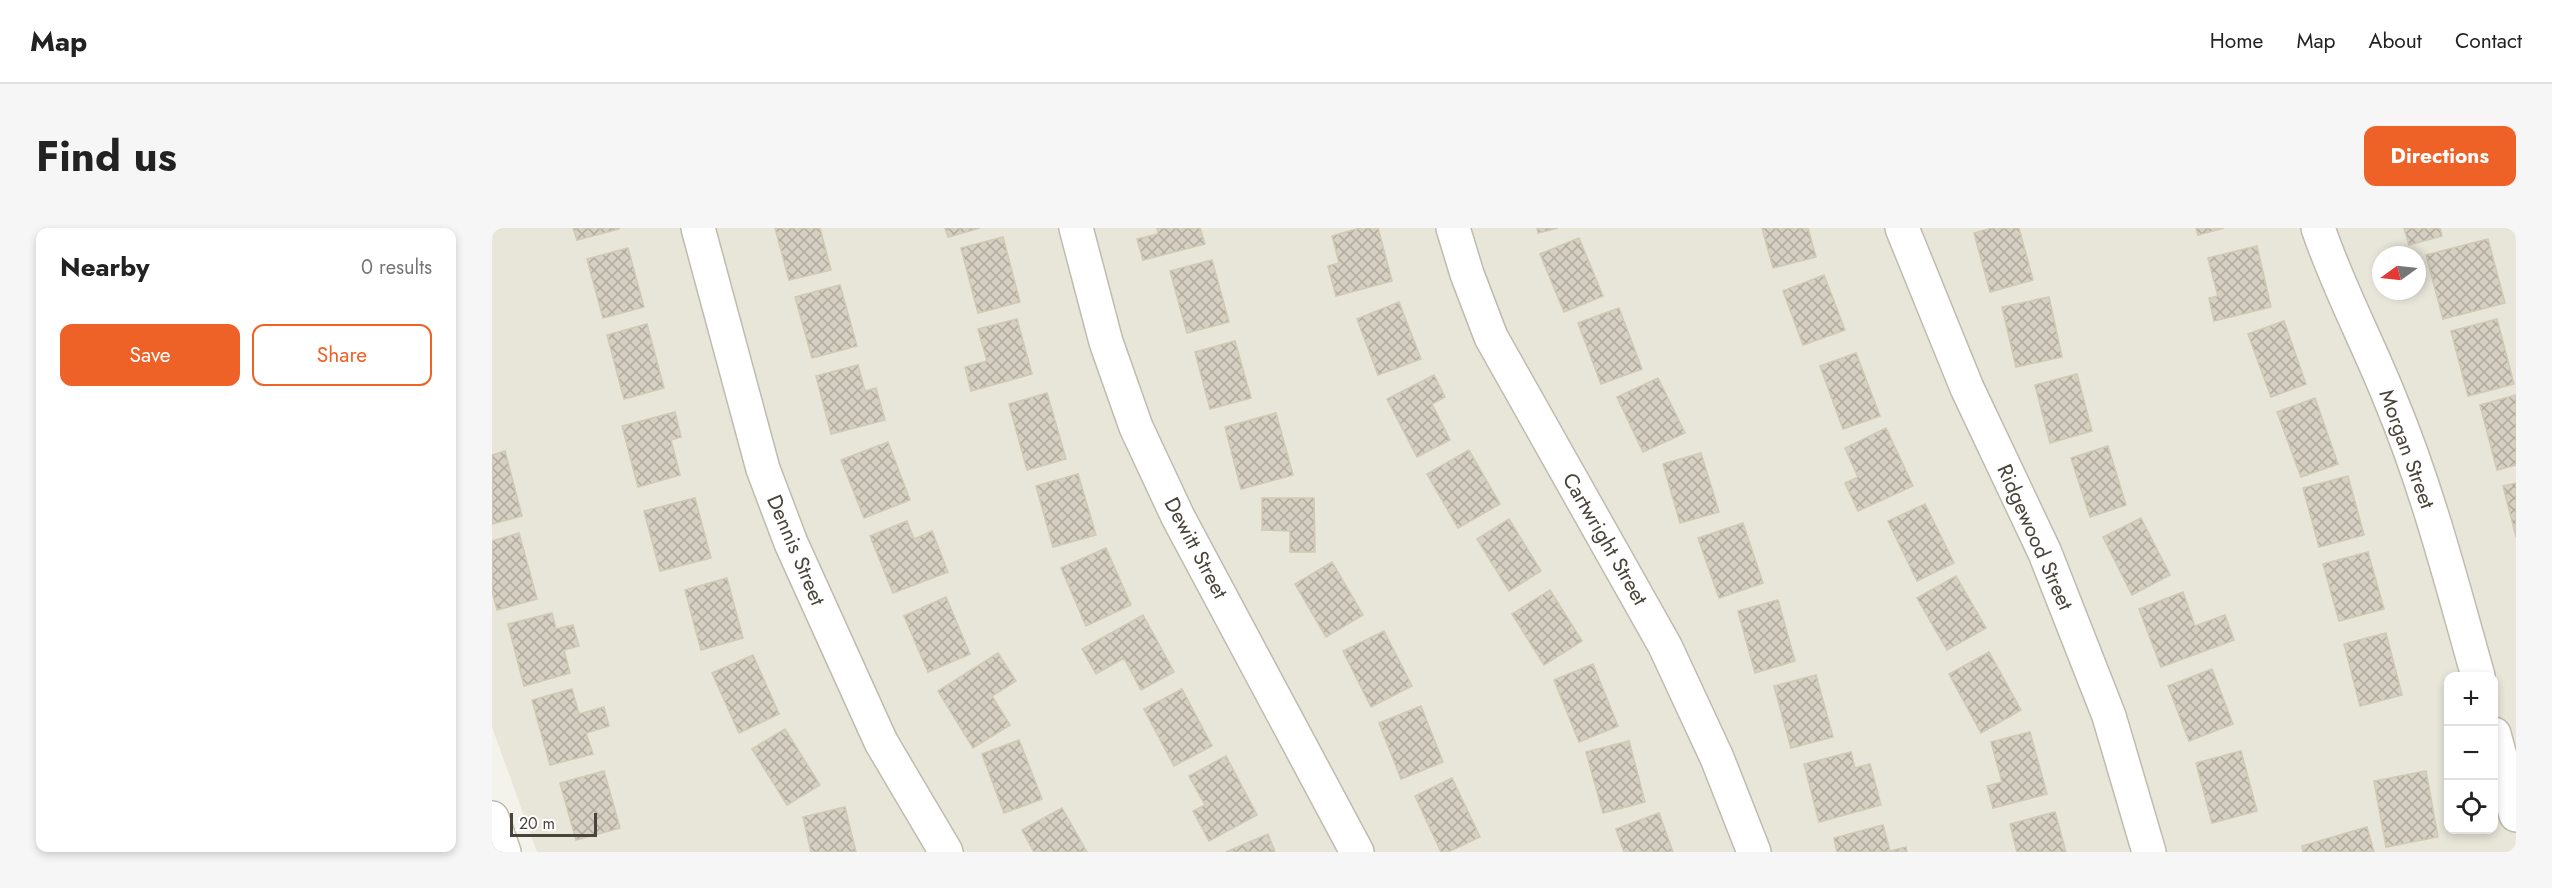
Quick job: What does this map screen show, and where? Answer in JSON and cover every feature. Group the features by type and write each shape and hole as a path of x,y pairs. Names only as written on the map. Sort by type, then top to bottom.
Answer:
{"street":[{"name":"Dennis Street","path":"698,228 763,468 791,543 881,742 946,852"},
{"name":"Dewitt Street","path":"1076,228 1106,342 1136,427 1178,517 1357,852"},
{"name":"Cartwright Street","path":"1453,228 1467,274 1491,337 1665,646 1717,758 1754,852"},
{"name":"Ridgewood Street","path":"1902,228 1967,388 2049,564 2109,716 2149,852"},
{"name":"Morgan Street","path":"2318,228 2391,401 2414,465 2443,550 2477,672"},
{"path":"2498,752 2516,815"},
{"path":"492,818 504,852"}],"shaded area":[{"path":"492,228 2516,228 2516,852 537,852 492,727"}],"building":[{"path":"573,228 619,228 619,229 577,240"},
{"path":"775,228 820,228 831,270 789,280"},
{"path":"945,228 980,228 948,237"},
{"path":"1157,228 1200,228 1205,244 1143,260 1137,239 1158,234"},
{"path":"1360,228 1378,228 1392,281 1336,296 1328,266 1339,263 1332,236"},
{"path":"1537,228 1558,228 1538,233"},
{"path":"1762,228 1808,228 1816,257 1773,268"},
{"path":"1992,228 2019,228 2033,280 1990,292 1974,233"},
{"path":"2196,228 2224,228 2198,235"},
{"path":"2404,228 2440,228 2442,236 2409,245"},
{"path":"1003,237 1020,302 978,313 961,248"},
{"path":"1579,238 1603,296 1564,312 1540,254"},
{"path":"2488,239 2505,303 2443,319 2426,255"},
{"path":"2257,246 2271,307 2214,321 2209,298 2218,296 2208,258"},
{"path":"628,248 644,307 603,318 587,259"},
{"path":"1212,260 1229,322 1187,333 1170,271"},
{"path":"1824,275 1845,330 1803,345 1783,291"},
{"path":"840,285 857,346 812,358 795,297"},
{"path":"2049,297 2062,357 2016,367 2002,307"},
{"path":"1399,302 1421,359 1378,375 1357,319"},
{"path":"1619,308 1642,369 1601,384 1578,323"},
{"path":"1017,319 1032,374 971,391 965,367 987,361 978,329"},
{"path":"2497,319 2514,384 2468,396 2451,331"},
{"path":"2284,321 2306,384 2271,397 2248,334"},
{"path":"647,324 664,388 624,399 607,335"},
{"path":"1235,341 1251,398 1210,409 1195,352"},
{"path":"1856,353 1880,416 1843,429 1820,366"},
{"path":"858,365 865,391 876,388 885,420 831,434 816,376"},
{"path":"2077,374 2092,431 2050,443 2035,385"},
{"path":"1434,375 1445,397 1432,404 1450,440 1417,457 1387,399"},
{"path":"1658,378 1685,433 1643,452 1617,397"},
{"path":"1047,393 1066,459 1027,470 1009,404"},
{"path":"2516,395 2516,465 2497,470 2480,405"},
{"path":"2315,398 2338,464 2301,477 2277,412"},
{"path":"675,412 681,437 671,440 680,475 638,487 622,426"},
{"path":"1276,413 1293,475 1241,489 1225,427"},
{"path":"1886,428 1913,486 1858,511 1845,483 1858,477 1845,448"},
{"path":"888,442 910,500 864,518 841,460"},
{"path":"2108,446 2126,505 2090,517 2071,458"},
{"path":"1469,450 1500,504 1458,528 1427,474"},
{"path":"505,451 522,516 492,524 492,455"},
{"path":"1701,453 1719,512 1680,523 1663,464"},
{"path":"1078,474 1096,535 1053,547 1036,486"},
{"path":"2348,476 2364,535 2319,547 2303,488"},
{"path":"2516,483 2516,537 2503,486"},
{"path":"695,498 711,558 660,571 644,511"},
{"path":"1262,498 1314,498 1315,552 1290,552 1290,531 1262,530"},
{"path":"1925,504 1954,563 1917,581 1888,521"},
{"path":"2141,518 2170,575 2132,595 2103,537"},
{"path":"1509,519 1541,571 1509,591 1477,539"},
{"path":"907,521 914,539 932,531 948,572 893,593 870,536"},
{"path":"1743,523 1763,583 1719,598 1698,538"},
{"path":"519,533 537,599 497,610 492,591 492,541"},
{"path":"1106,548 1131,605 1086,626 1061,568"},
{"path":"2368,552 2384,609 2339,621 2323,564"},
{"path":"1332,562 1363,615 1326,637 1295,584"},
{"path":"1956,576 1986,628 1947,650 1917,598"},
{"path":"727,578 743,638 701,650 685,590"},
{"path":"1550,590 1582,641 1544,665 1512,614"},
{"path":"2183,592 2195,626 2225,615 2234,640 2161,667 2139,609"},
{"path":"946,597 970,654 928,672 904,616"},
{"path":"1778,600 1795,661 1755,673 1738,611"},
{"path":"552,613 556,629 573,625 579,646 564,650 570,673 524,686 508,624"},
{"path":"1143,615 1174,672 1141,690 1124,658 1096,674 1082,649"},
{"path":"1384,631 1412,686 1371,707 1343,651"},
{"path":"2386,633 2402,695 2360,706 2344,644"},
{"path":"1989,652 2021,710 1981,733 1949,674"},
{"path":"998,653 1016,681 992,696 1010,725 973,748 938,691"},
{"path":"753,655 779,714 739,733 712,673"},
{"path":"1593,664 1618,726 1579,742 1554,680"},
{"path":"2212,669 2233,724 2189,741 2168,686"},
{"path":"1816,675 1833,737 1791,748 1774,686"},
{"path":"572,689 579,714 604,707 609,726 586,733 593,754 550,765 532,700"},
{"path":"1182,689 1212,746 1174,766 1144,709"},
{"path":"1421,706 1443,762 1401,779 1379,723"},
{"path":"785,729 820,785 787,805 752,749"},
{"path":"2030,732 2047,794 1993,808 1987,786 2002,782 1991,742"},
{"path":"1019,740 1042,799 1004,813 982,754"},
{"path":"1629,741 1645,802 1603,813 1586,752"},
{"path":"2241,751 2257,811 2212,823 2196,763"},
{"path":"1851,752 1855,768 1870,764 1881,805 1819,822 1804,764"},
{"path":"1226,756 1257,815 1209,841 1193,811 1205,805 1189,776"},
{"path":"604,771 620,828 576,840 560,783"},
{"path":"2426,771 2438,837 2386,847 2374,781"},
{"path":"1452,778 1480,837 1448,852 1441,852 1415,796"},
{"path":"845,807 856,852 811,852 803,817"},
{"path":"1062,808 1087,852 1034,852 1022,830"},
{"path":"2055,812 2066,852 2017,852 2010,824"},
{"path":"1659,813 1673,852 1624,852 1616,829"},
{"path":"1883,825 1890,851 1906,847 1907,852 1837,852 1834,838"},
{"path":"2367,827 2374,852 2303,852 2302,846"},
{"path":"1268,834 1275,852 1226,852"}]}
